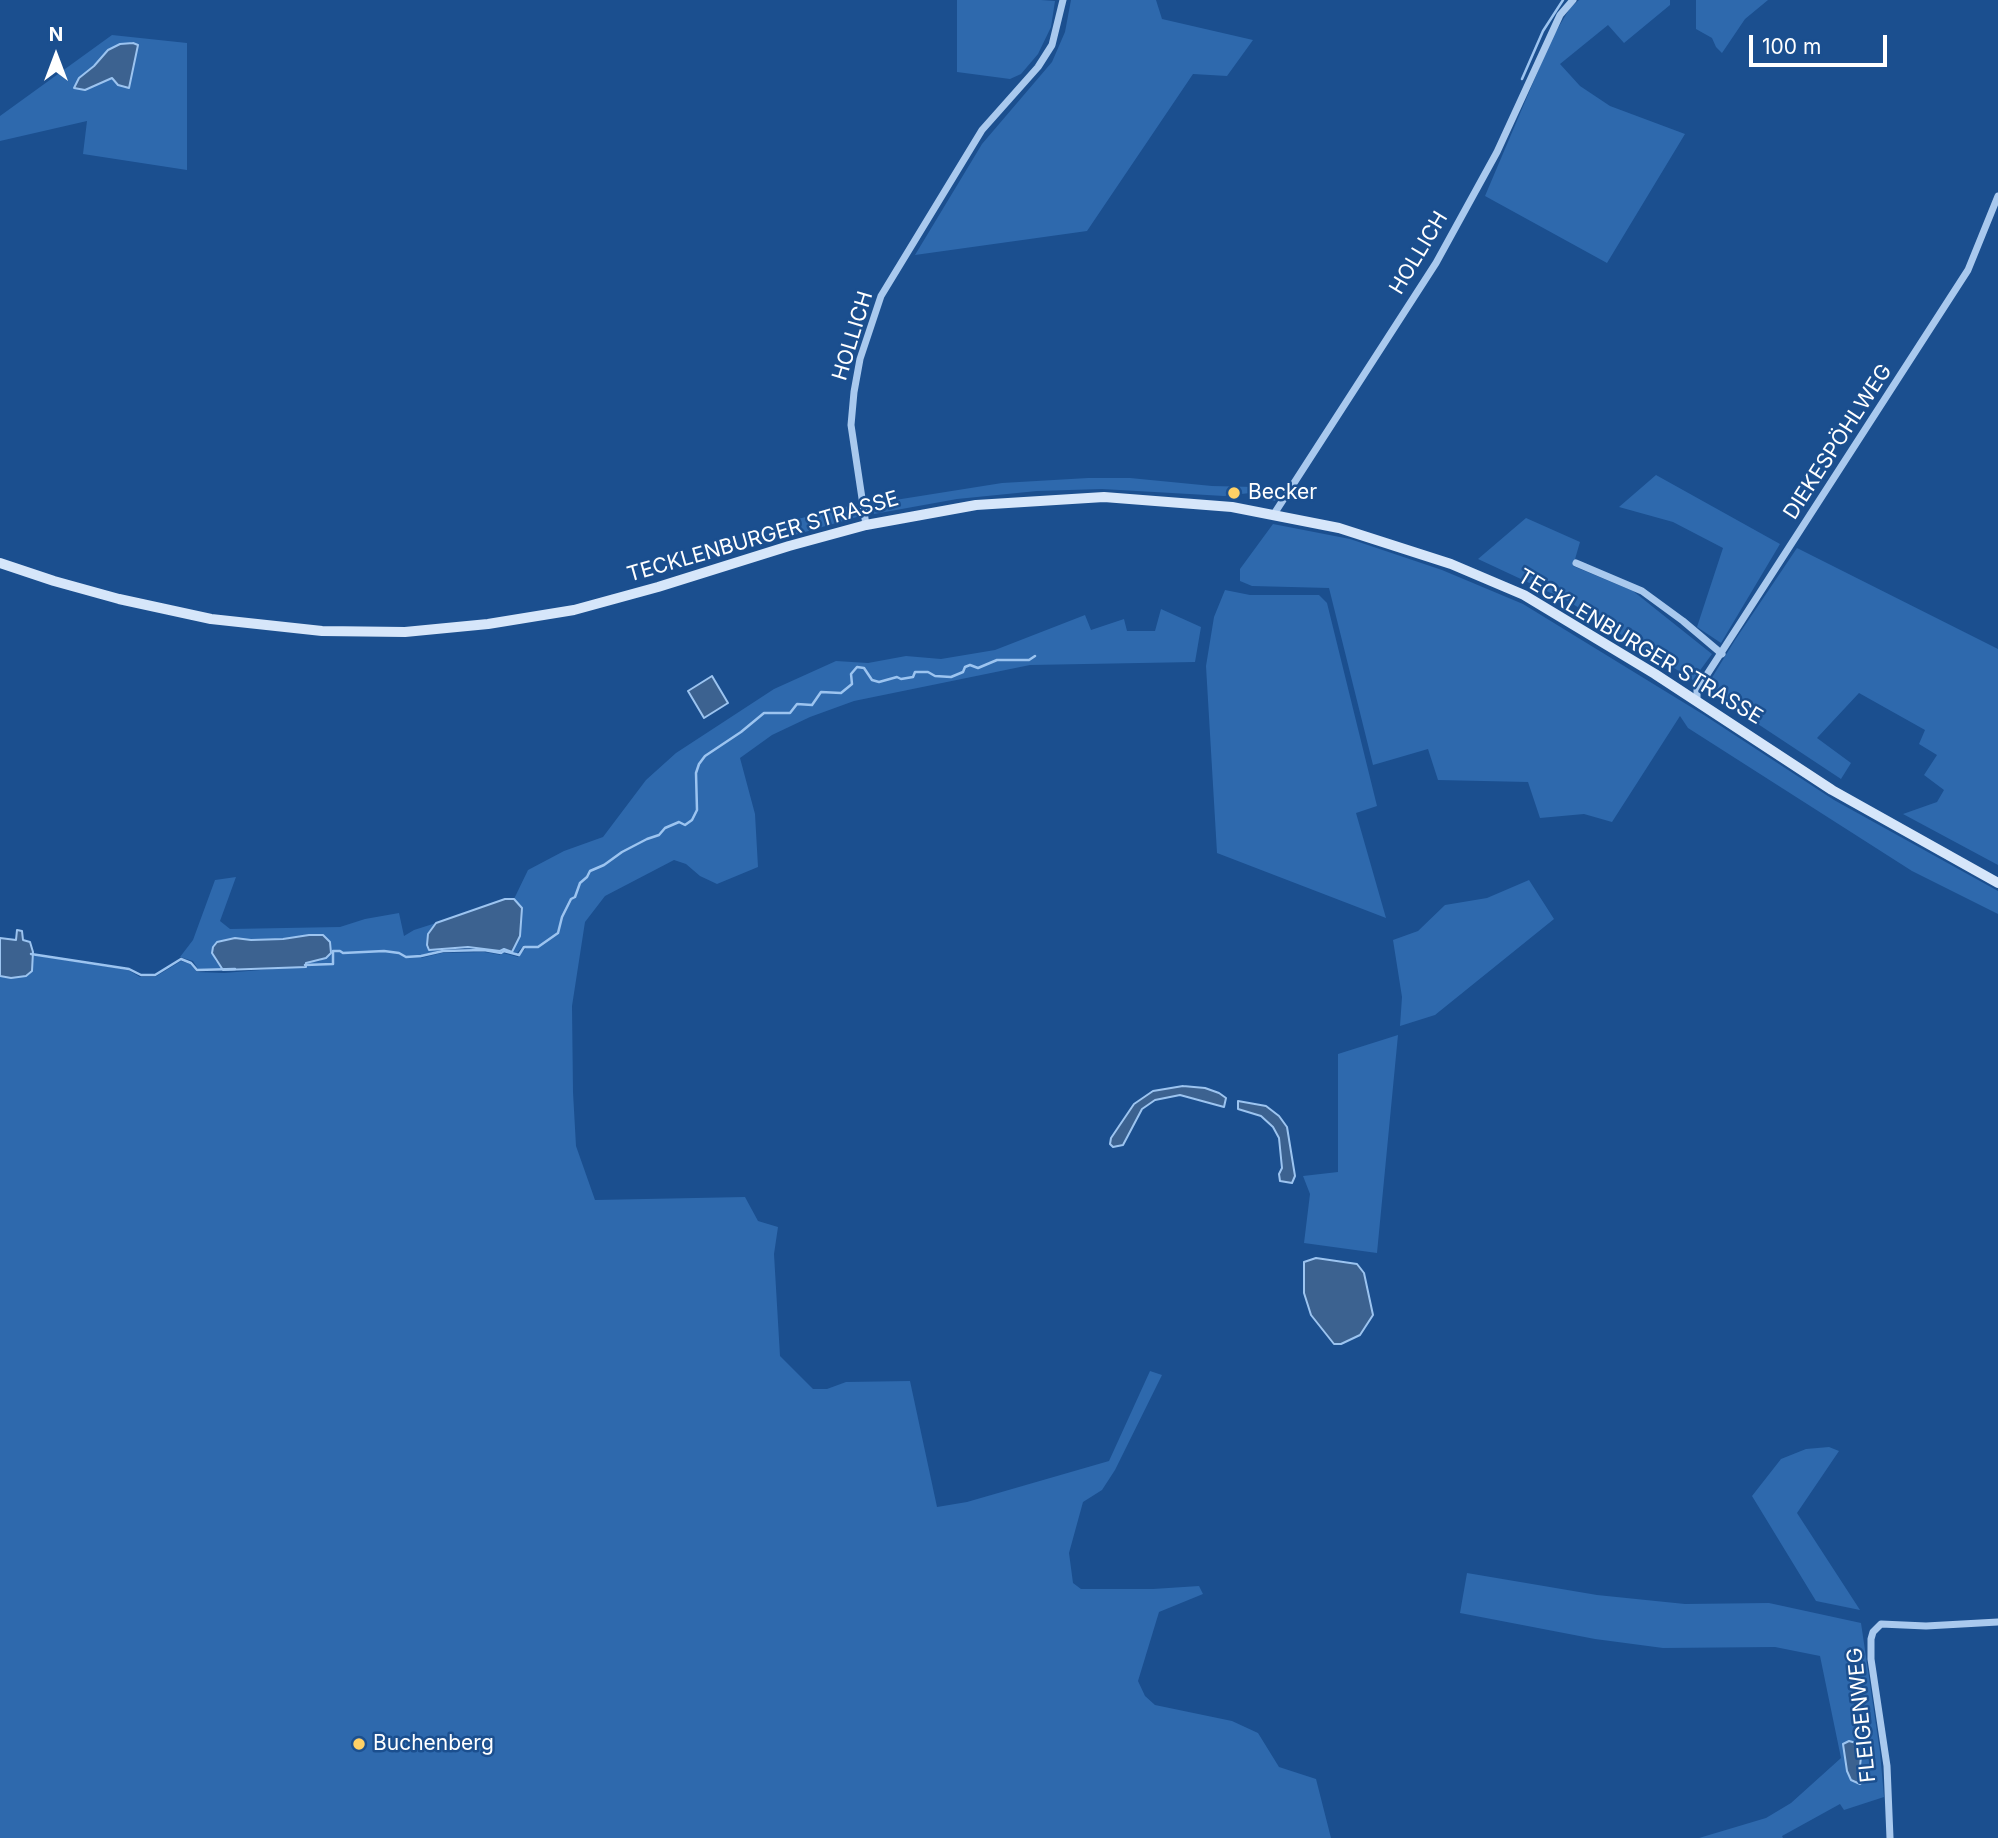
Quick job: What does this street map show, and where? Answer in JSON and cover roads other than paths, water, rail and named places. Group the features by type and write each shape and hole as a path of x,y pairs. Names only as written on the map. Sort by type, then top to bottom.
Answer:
{"main road":[{"name":"TECKLENBURGER STRASSE","path":"0,563 119,599 211,619 322,631 405,632 488,624 574,610 866,525 976,505 1104,497 1193,503 1274,514 1339,528 1451,564 1524,594 1697,700 1832,790 1998,883"}],"street":[{"name":"HOLLICH","path":"866,525 851,425 853,392 860,359 881,296 982,131 1038,67 1052,45 1063,0"},
{"name":"HOLLICH","path":"1274,514 1436,263 1497,152 1560,15 1573,0"},
{"name":"DIEKESPÖHLWEG","path":"1697,700 1697,690 1968,270 1998,196"},
{"path":"1576,563 1642,591 1722,654"},
{"name":"FLEIGENWEG","path":"1890,1838 1886,1766 1871,1659 1873,1632 1881,1624 1926,1626 1998,1622"}],"waterway":[{"path":"1522,79 1543,31 1563,0"},
{"path":"305,965 333,964 333,951 384,951 406,957 443,951 484,950 519,955 524,947 538,947 558,933 571,899 575,897 580,883 590,871 659,835 665,828 679,822 685,825 692,820 697,810 696,773 699,764 705,756 764,713 790,713 797,704 812,705 821,692 841,693 852,684 851,674 857,667 864,668 872,680 879,682 897,677 913,677 915,672 951,677 963,672 965,667 970,665 978,668 997,660 1029,660 1035,656"},
{"path":"31,954 129,969 141,975 155,975 181,959 191,963 197,970 235,969"}],"place":[{"name":"Becker","path":"1234,493"},
{"name":"Buchenberg","path":"359,1744"}]}
